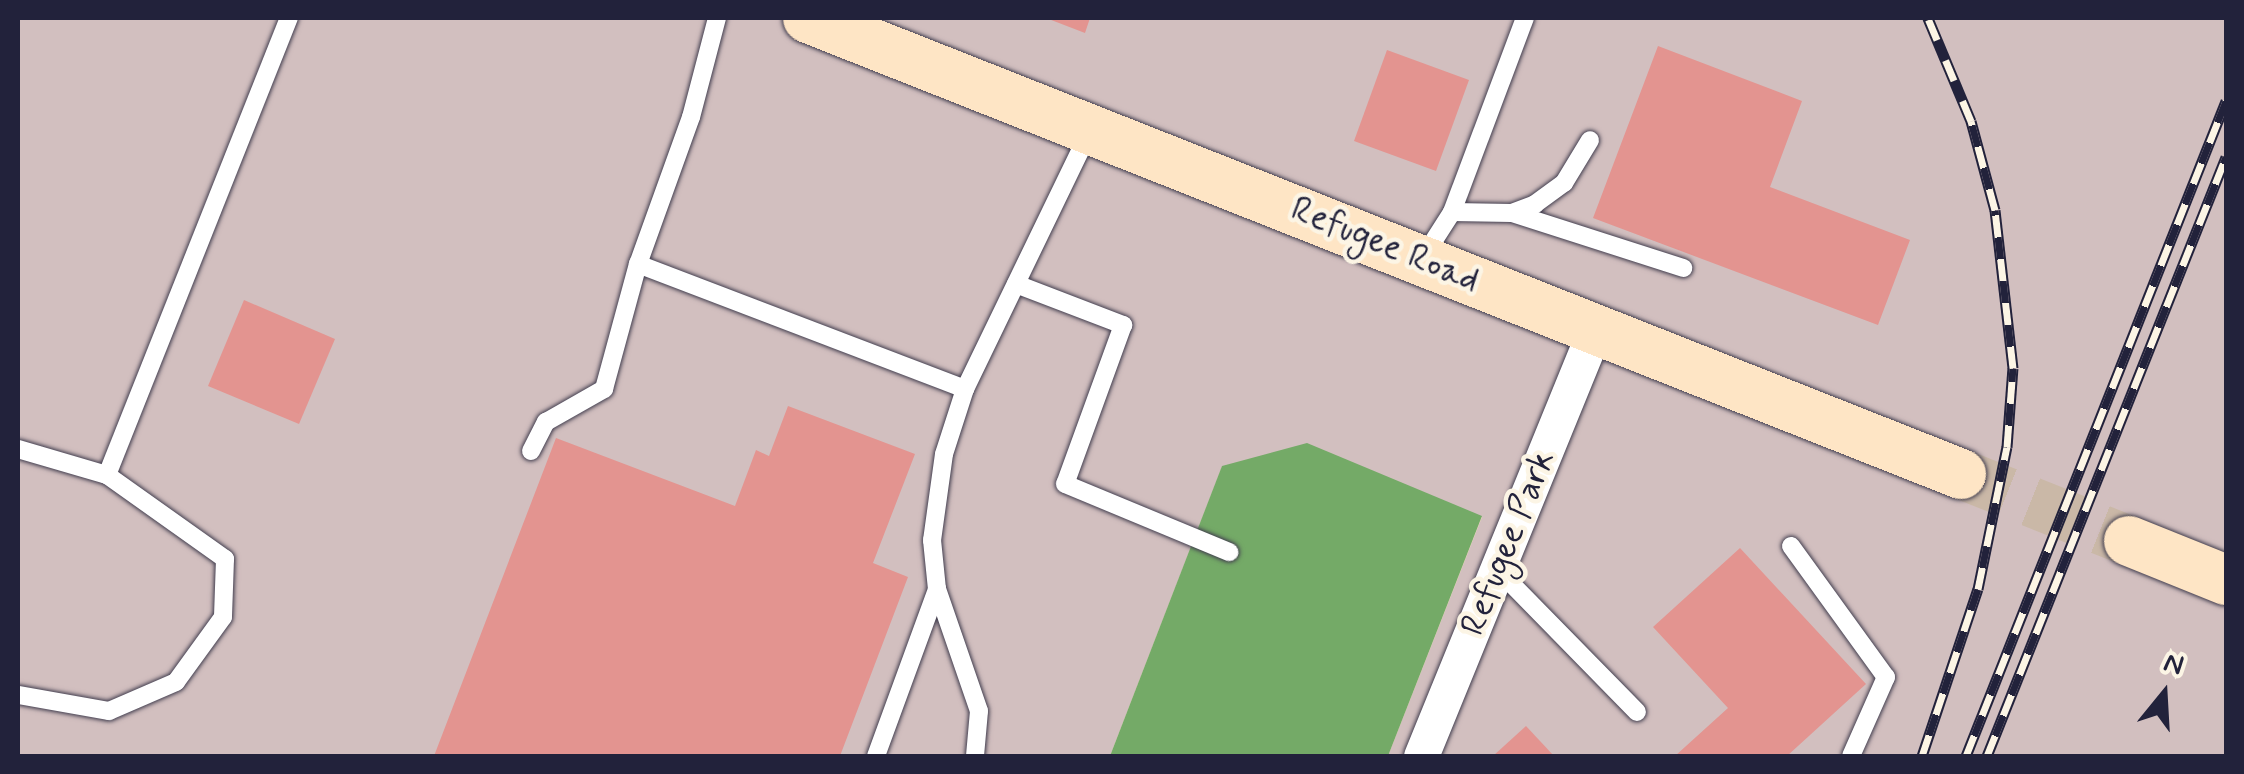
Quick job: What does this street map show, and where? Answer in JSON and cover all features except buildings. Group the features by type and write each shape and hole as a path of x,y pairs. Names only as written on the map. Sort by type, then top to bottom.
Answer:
{"main road":[{"name":"Refugee Road","path":"808,18 1960,474"},
{"path":"2129,541 2226,580"}],"street":[{"name":"Refugee Park","path":"1421,756 1595,329"}],"lane":[{"path":"107,474 289,18"},
{"path":"531,451 546,422 604,389 638,264 691,117 717,18"},
{"path":"1422,260 1452,212 1525,18"},
{"path":"976,756 979,712 971,674 937,589 934,514 964,389 1091,128"},
{"path":"1512,214 1564,183 1590,140"},
{"path":"1452,212 1512,214 1683,268"},
{"path":"638,264 964,389"},
{"path":"1016,284 1122,325 1065,484 1228,552"},
{"path":"18,449 107,474 225,559 223,617 176,682 109,710 18,695"},
{"path":"1791,546 1886,676 1850,756"},
{"path":"1497,569 1636,712"},
{"path":"876,756 937,589"}],"shaded area":[{"path":"18,18 2226,18 2226,756 1388,756 1482,517 1222,467 1110,756 18,756"}],"green space":[{"path":"1307,443 1482,516 1388,756 1110,756 1222,466"}],"tunnel":[{"path":"1961,474 2129,541"}],"railway":[{"path":"1922,756 1978,589 2007,447 2013,368 1995,210 1971,121 1928,18"},
{"path":"1966,756 2226,101"},
{"path":"1987,756 2226,157"}]}
